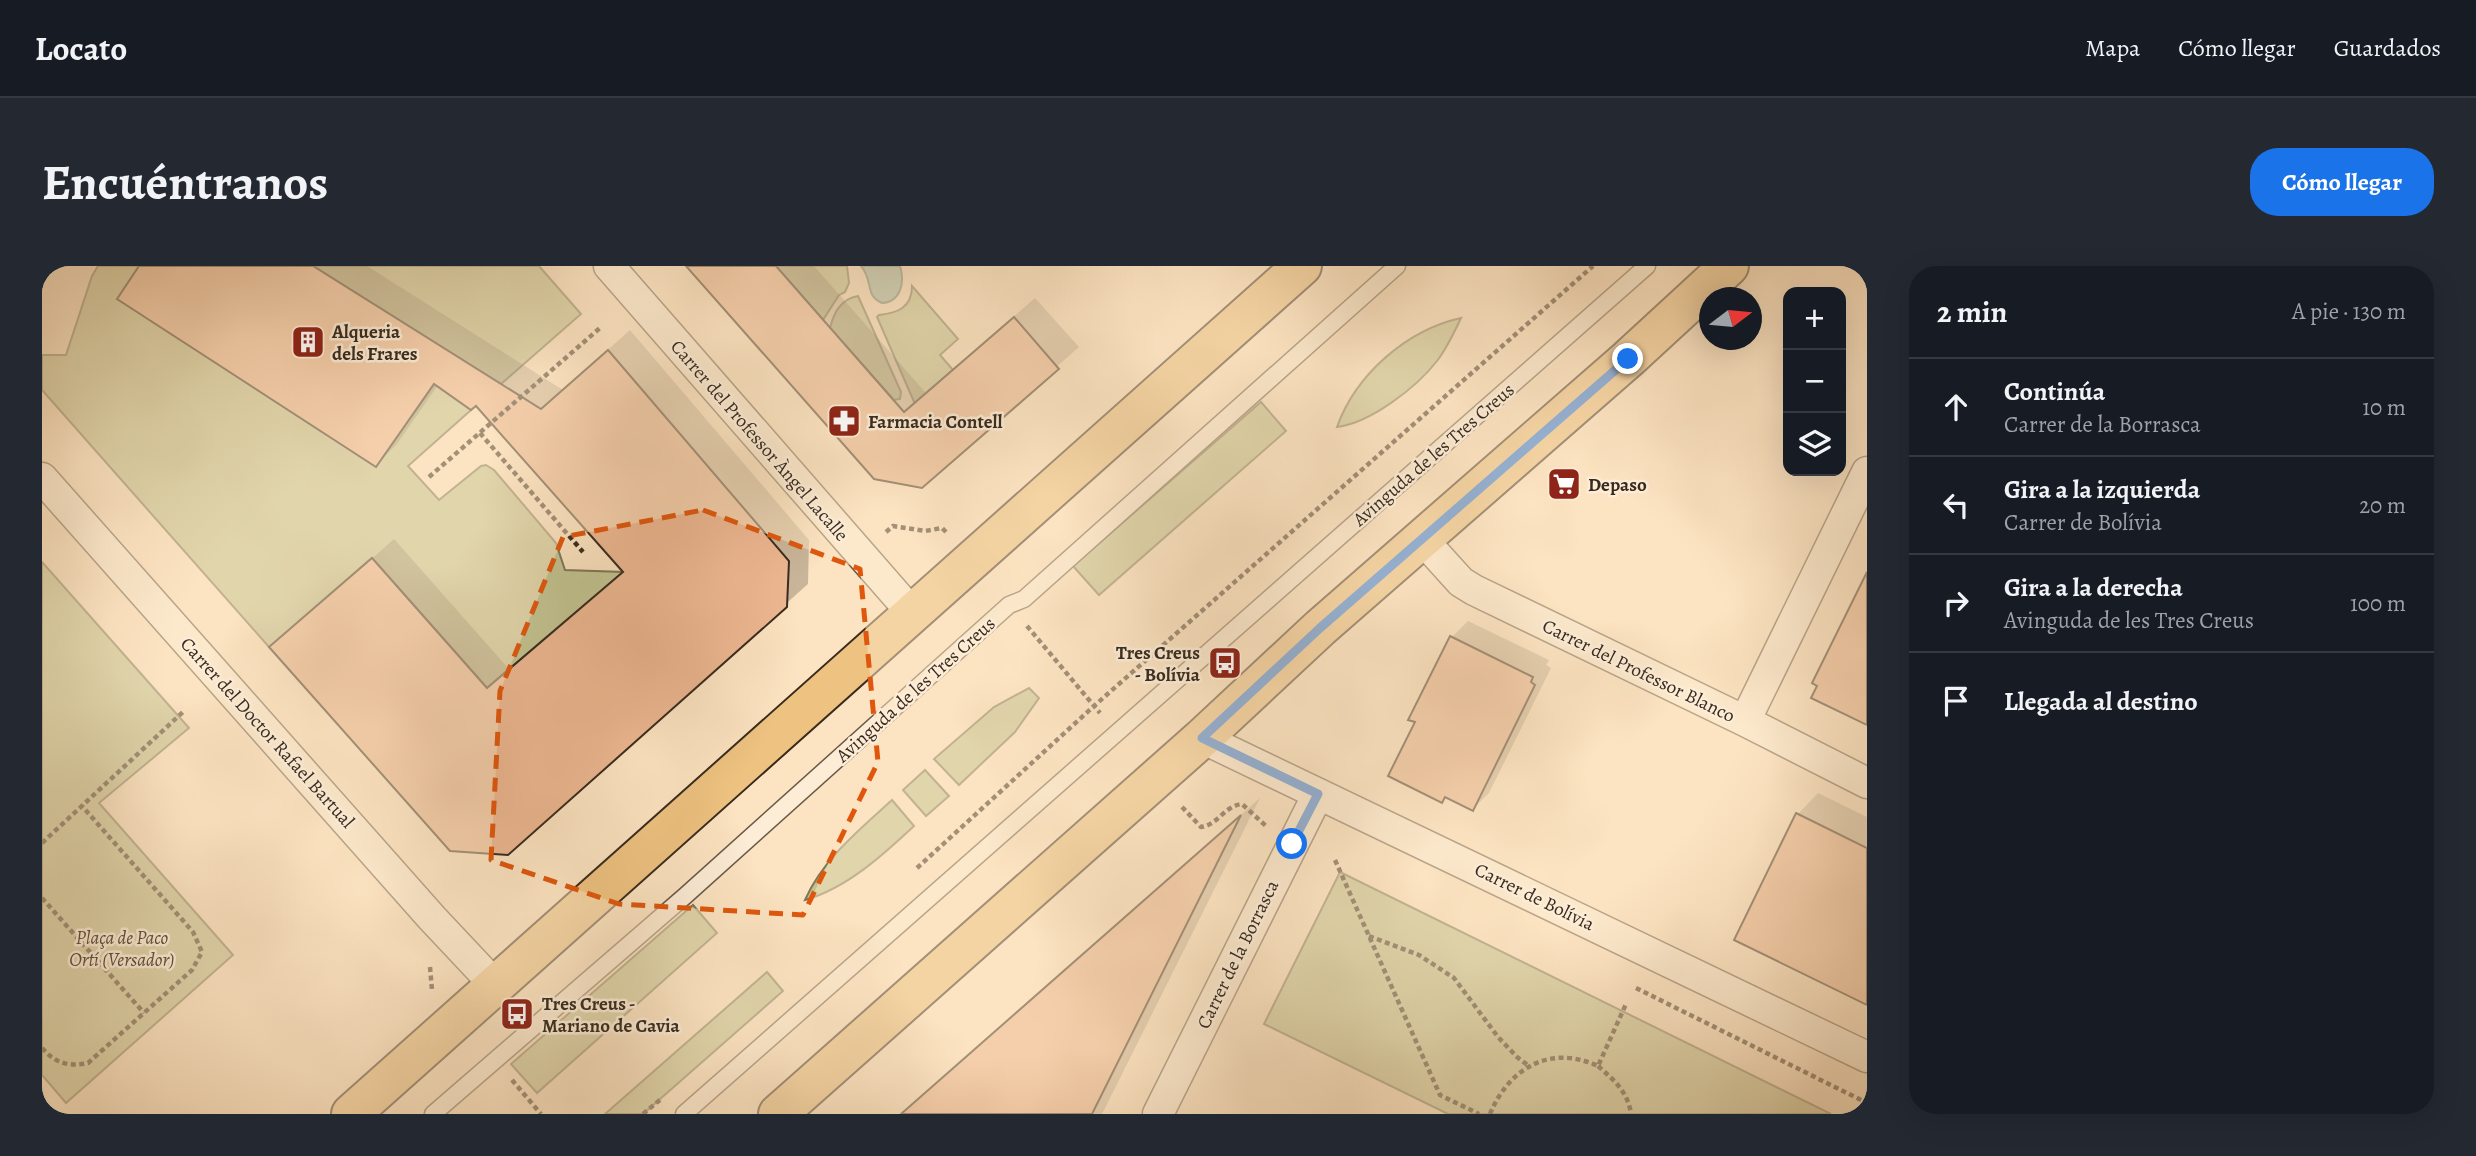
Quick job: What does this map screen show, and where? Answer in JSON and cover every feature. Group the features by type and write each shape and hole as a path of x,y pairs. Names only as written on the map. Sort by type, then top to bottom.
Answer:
{"main road":[{"path":"351,1114 1302,266"},
{"path":"778,1114 1202,738 1320,628 1628,359 1729,266"}],"street":[{"name":"Carrer del Professor Àngel Lacalle","path":"608,266 913,614"},
{"path":"1745,721 1867,472"},
{"name":"Carrer del Doctor Rafael Bartual","path":"42,478 432,918 495,985"},
{"name":"Carrer del Professor Blanco","path":"1423,540 1461,582 1474,590 1867,783"},
{"name":"Carrer de Bolívia","path":"1202,738 1867,1057"},
{"name":"Carrer de la Borrasca","path":"1158,1114 1318,794"}],"lane":[{"name":"Avinguda de les Tres Creus","path":"433,1114 685,896 1009,605 1024,599 1035,590 1397,266"},
{"name":"Avinguda de les Tres Creus","path":"684,1114 1647,266"}],"path":[{"path":"914,872 1094,706 1593,266"},
{"path":"429,477 600,328"},
{"path":"480,433 583,552"},
{"path":"42,843 184,711"},
{"path":"42,1048 51,1058 71,1067 88,1063 192,970 202,952 193,932 82,806"},
{"path":"1335,860 1440,1095 1479,1114"},
{"path":"42,898 144,1013"},
{"path":"1368,936 1419,955 1454,978 1498,1037 1530,1067"},
{"path":"1598,1066 1626,1004"},
{"path":"1490,1114 1498,1094 1511,1079 1552,1058 1565,1057 1583,1059 1598,1066 1618,1084 1629,1104 1631,1114"},
{"path":"643,1114 663,1096"}],"highlighted area":[{"path":"703,510 860,569 878,762 803,915 619,904 491,860 500,691 563,537"}],"green space":[{"path":"98,266 139,266 118,299 376,467 434,384 471,410 408,466 439,500 481,466 486,465 494,470 556,543 565,570 623,572 487,688 372,558 269,647 42,390 42,355 66,355 92,276"},
{"path":"313,266 539,266 581,314 501,384"},
{"path":"776,266 847,266 849,283 823,320"},
{"path":"912,286 958,339 940,355 953,370 915,404 877,317 902,308 909,300"},
{"path":"858,296 901,392 900,399 894,400 830,328 839,307"},
{"path":"1461,318 1441,356 1405,393 1364,419 1337,427 1357,389 1386,357 1422,333"},
{"path":"1261,402 1286,431 1099,595 1073,566"},
{"name":"Plaça de Paco Ortí (Versador)","path":"42,562 189,728 99,803 233,955 66,1103 42,1075"},
{"path":"1029,688 1039,698 1015,732 959,785 934,759 994,707"},
{"path":"925,770 949,796 926,816 903,790"},
{"path":"892,800 914,826 850,879 805,900 832,858"},
{"path":"1340,872 1831,1114 1448,1114 1264,1024"},
{"path":"693,905 717,933 537,1093 511,1064"},
{"path":"767,972 783,991 643,1114 605,1114"}],"shaded area":[{"path":"861,266 900,266 902,284 894,299 882,303 876,300"}],"building":[{"path":"139,266 313,266 541,409 608,350 789,561 787,607 508,855 450,851 269,647 372,558 487,688 623,572 476,406 471,410 434,384 376,467 117,299"},
{"path":"686,266 776,266 904,412 1014,317 1059,369 922,488 874,479"},
{"path":"1867,572 1867,725 1811,698 1817,686 1812,683"},
{"path":"1450,636 1533,677 1531,682 1535,685 1473,811 1445,797 1442,803 1388,776 1415,722 1408,720"},
{"path":"1796,813 1867,848 1867,1005 1734,940"},
{"path":"1241,815 1092,1114 901,1114"}],"place":[{"name":"Alqueria dels Frares","path":"308,342"},
{"name":"Farmacia Contell","path":"844,421"},
{"name":"Depaso","path":"1564,484"},
{"name":"Tres Creus - Bolívia","path":"1225,663"},
{"name":"Tres Creus - Mariano de Cavia","path":"517,1014"}],"route":[{"path":"1292,844 1318,794 1202,738 1320,628 1628,359"}]}
